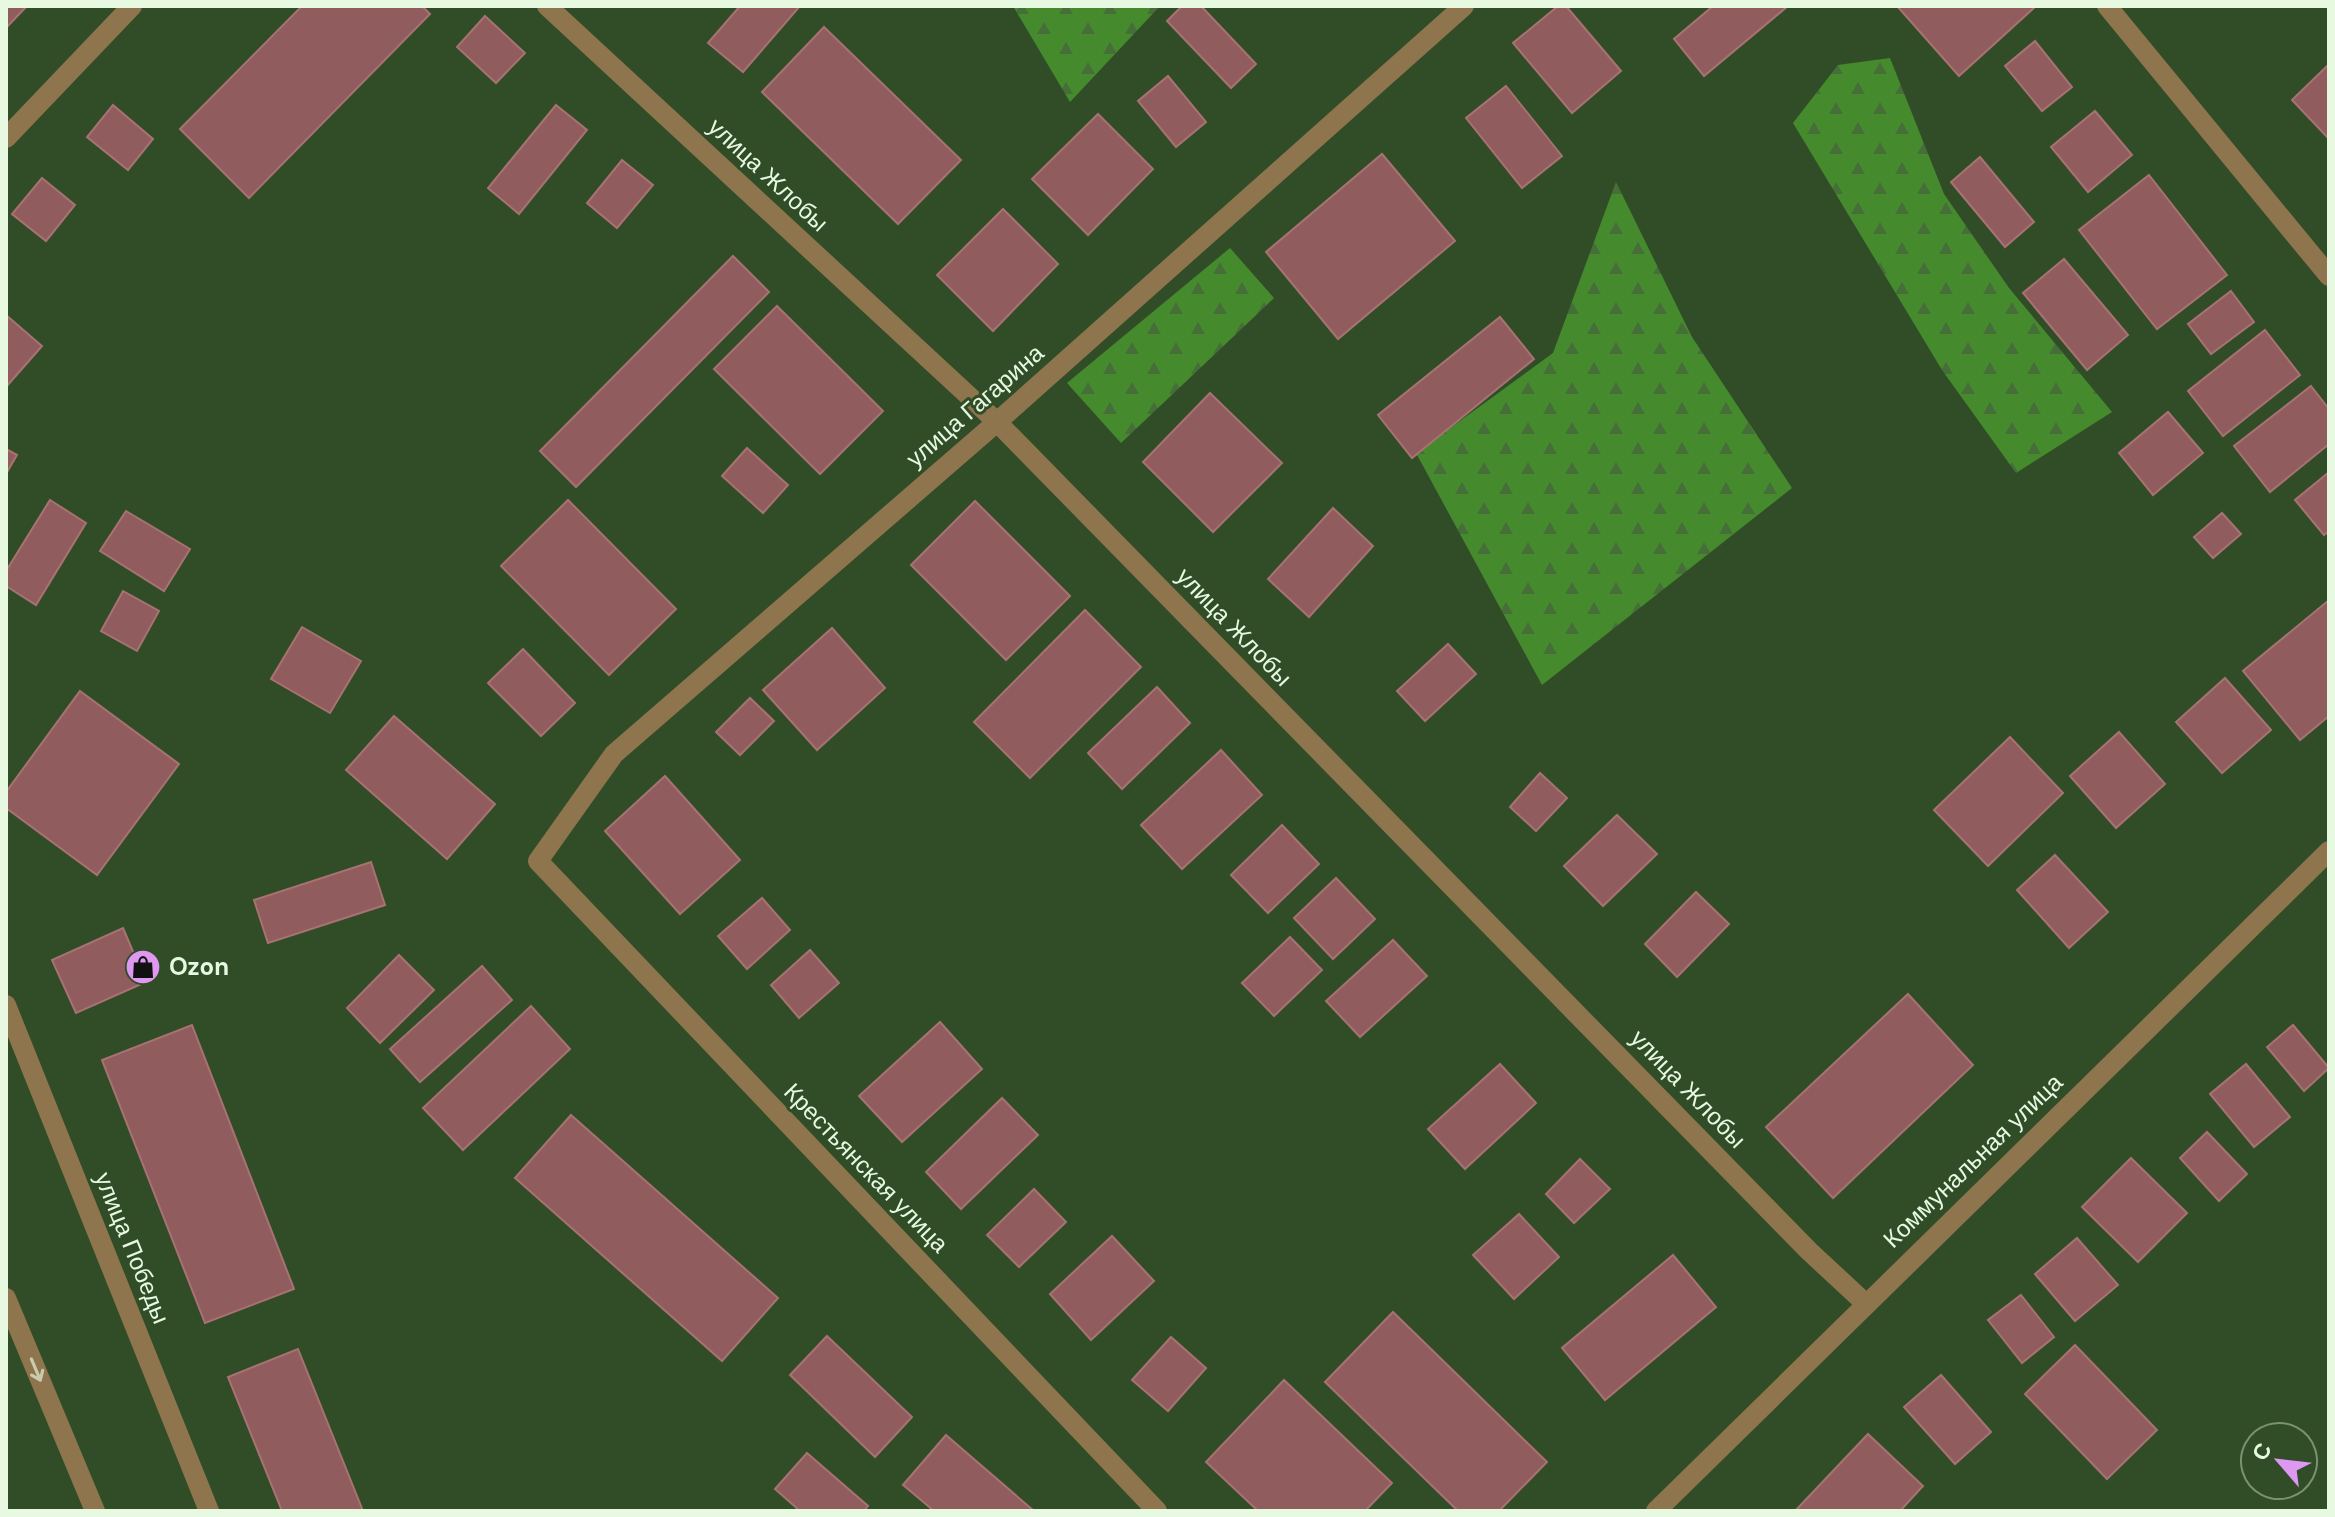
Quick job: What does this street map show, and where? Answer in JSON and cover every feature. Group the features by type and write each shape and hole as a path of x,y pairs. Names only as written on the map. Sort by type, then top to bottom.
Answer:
{"street":[{"path":"6,138 132,6"},
{"name":"улица Жлобы","path":"547,6 997,422 1809,1251 1865,1303"},
{"name":"улица Гагарина","path":"538,861 614,754 997,422 1464,6"},
{"path":"2107,6 2329,276"},
{"name":"Коммунальная улица","path":"1656,1511 2329,851"},
{"name":"Крестьянская улица","path":"538,861 1157,1511"},
{"name":"улица Победы","path":"6,1005 209,1511"},
{"path":"6,1298 95,1511"}],"green space":[{"path":"1013,6 1160,6 1070,102"},
{"path":"1890,58 1944,194 2009,288 2112,412 2016,473 1942,370 1793,123 1838,65"},
{"path":"1616,182 1692,337 1792,488 1542,685 1416,453 1553,353"},
{"path":"1230,248 1274,298 1121,443 1067,383"}],"building":[{"path":"6,6 27,6 6,28"},
{"path":"302,6 422,6 430,14 249,198 180,129"},
{"path":"740,6 800,6 743,72 708,43"},
{"path":"1182,6 1201,6 1256,64 1231,88 1167,21"},
{"path":"1558,6 1566,6 1621,71 1572,113 1513,43"},
{"path":"1713,6 1788,6 1704,76 1674,39"},
{"path":"1897,6 2034,6 2035,7 1959,76"},
{"path":"485,16 525,53 496,83 457,47"},
{"path":"824,27 961,160 898,224 762,92"},
{"path":"2035,41 2072,87 2042,111 2005,66"},
{"path":"2329,64 2329,139 2292,100"},
{"path":"1168,76 1206,122 1176,147 1138,101"},
{"path":"1506,86 1562,156 1522,188 1466,118"},
{"path":"113,105 153,139 128,170 87,137"},
{"path":"556,105 587,130 519,214 488,188"},
{"path":"2095,111 2132,155 2088,192 2051,147"},
{"path":"1098,114 1153,169 1088,235 1032,179"},
{"path":"1382,154 1455,241 1338,339 1266,252"},
{"path":"1980,157 2034,222 2005,247 1951,182"},
{"path":"622,160 653,185 617,228 587,203"},
{"path":"2149,175 2227,275 2157,329 2079,230"},
{"path":"42,178 75,205 46,241 12,214"},
{"path":"1003,209 1058,264 993,331 937,275"},
{"path":"733,256 769,292 576,487 540,451"},
{"path":"2064,259 2128,335 2087,370 2023,293"},
{"path":"2231,291 2254,322 2211,354 2188,324"},
{"path":"777,306 883,411 820,474 714,369"},
{"path":"6,315 42,346 6,387"},
{"path":"1500,317 1534,359 1412,458 1378,415"},
{"path":"2265,330 2300,375 2223,436 2188,391"},
{"path":"2311,386 2329,409 2329,444 2270,492 2234,446"},
{"path":"1210,393 1282,463 1213,532 1143,462"},
{"path":"2168,412 2203,453 2153,495 2119,453"},
{"path":"747,448 788,485 763,513 722,476"},
{"path":"6,449 17,455 6,474"},
{"path":"2329,472 2329,531 2324,535 2295,500"},
{"path":"50,500 86,523 36,605 6,586 6,571"},
{"path":"568,500 676,609 609,675 501,566"},
{"path":"975,501 1070,596 1006,660 911,565"},
{"path":"1333,508 1373,546 1309,617 1268,579"},
{"path":"126,511 190,549 164,591 100,551"},
{"path":"2222,513 2241,534 2213,558 2194,537"},
{"path":"123,591 159,611 137,651 101,631"},
{"path":"2329,600 2329,716 2300,740 2243,671"},
{"path":"1085,610 1141,667 1030,778 974,722"},
{"path":"302,627 361,661 330,713 271,679"},
{"path":"832,628 885,688 817,750 763,690"},
{"path":"1448,644 1476,674 1425,721 1397,691"},
{"path":"523,649 575,703 541,736 488,683"},
{"path":"2225,678 2271,730 2222,773 2176,722"},
{"path":"1157,687 1190,723 1122,789 1088,753"},
{"path":"80,691 179,764 97,875 6,808 6,792"},
{"path":"750,698 774,721 740,755 716,732"},
{"path":"394,716 495,804 447,859 346,770"},
{"path":"2119,732 2165,784 2116,828 2070,776"},
{"path":"2010,737 2063,793 1988,866 1934,810"},
{"path":"1221,750 1262,795 1182,869 1141,825"},
{"path":"1540,773 1567,798 1536,831 1510,807"},
{"path":"665,776 740,860 680,914 605,831"},
{"path":"1617,815 1657,854 1603,906 1564,866"},
{"path":"1282,825 1319,864 1268,913 1231,875"},
{"path":"2055,855 2108,912 2069,948 2017,890"},
{"path":"371,862 385,905 268,943 254,900"},
{"path":"1336,878 1375,919 1333,959 1294,918"},
{"path":"1696,892 1729,924 1677,977 1645,944"},
{"path":"762,898 790,930 747,969 718,936"},
{"path":"123,928 146,982 76,1013 52,960"},
{"path":"1290,937 1322,970 1274,1016 1242,983"},
{"path":"1393,940 1427,976 1360,1037 1326,1001"},
{"path":"810,950 839,983 799,1018 771,985"},
{"path":"399,955 434,990 380,1043 347,1008"},
{"path":"482,966 512,1000 420,1082 390,1049"},
{"path":"1908,994 1973,1065 1833,1198 1766,1127"},
{"path":"531,1006 570,1049 463,1150 423,1108"},
{"path":"940,1022 982,1069 902,1142 859,1096"},
{"path":"192,1025 294,1289 205,1323 102,1060"},
{"path":"2293,1025 2329,1068 2304,1091 2267,1047"},
{"path":"1500,1064 1536,1103 1465,1169 1428,1129"},
{"path":"2246,1064 2290,1117 2254,1147 2210,1094"},
{"path":"1002,1098 1038,1135 961,1209 926,1172"},
{"path":"571,1115 778,1298 722,1361 515,1178"},
{"path":"2207,1132 2247,1174 2219,1201 2180,1158"},
{"path":"2131,1158 2187,1213 2138,1262 2082,1207"},
{"path":"1580,1159 1610,1189 1574,1223 1546,1194"},
{"path":"1034,1189 1066,1222 1019,1267 987,1235"},
{"path":"1519,1214 1559,1257 1514,1299 1473,1255"},
{"path":"1112,1236 1154,1281 1091,1340 1050,1294"},
{"path":"2077,1238 2118,1285 2075,1321 2035,1274"},
{"path":"1673,1255 1716,1307 1605,1400 1562,1348"},
{"path":"2021,1295 2054,1337 2022,1363 1988,1320"},
{"path":"1393,1312 1547,1462 1499,1511 1458,1511 1325,1382"},
{"path":"827,1336 912,1417 875,1457 790,1375"},
{"path":"1171,1337 1206,1368 1168,1411 1132,1380"},
{"path":"2075,1345 2157,1430 2107,1479 2025,1394"},
{"path":"298,1349 363,1511 282,1511 228,1377"},
{"path":"1941,1375 1991,1432 1955,1464 1904,1407"},
{"path":"1284,1380 1392,1483 1365,1511 1258,1511 1206,1462"},
{"path":"1868,1434 1923,1486 1900,1511 1795,1511"},
{"path":"946,1435 1034,1511 934,1511 903,1485"},
{"path":"807,1453 868,1506 864,1511 800,1511 775,1489"}],"place":[{"name":"Ozon","path":"143,967"}]}
